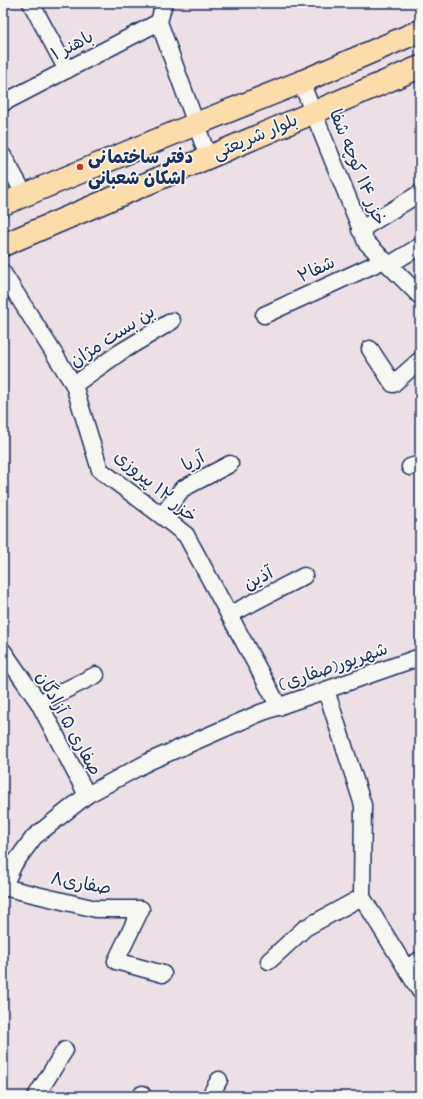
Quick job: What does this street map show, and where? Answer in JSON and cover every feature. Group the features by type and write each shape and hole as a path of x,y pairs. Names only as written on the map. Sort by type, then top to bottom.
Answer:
{"main road":[{"name":"بلوار شریعتی","path":"3,204 301,82 420,31"},
{"name":"بلوار شریعتی","path":"3,245 420,67"}],"street":[{"path":"31,3 67,70"},
{"path":"164,3 159,22 208,157"},
{"name":"باهنر ۱","path":"3,103 159,22"},
{"name":"خزر ۱۴ کوچه شفا","path":"301,82 366,242 420,296"},
{"path":"3,156 25,195"},
{"path":"360,230 420,193"},
{"name":"شفا۲","path":"264,315 420,246"},
{"name":"خزر ۱۲ پیروزی","path":"3,273 74,385 100,470 186,535 279,706"},
{"name":"بن بست مژان","path":"74,385 119,353 172,321"},
{"path":"370,349 393,384 420,362"},
{"name":"آریا","path":"162,516 182,489 230,464"},
{"name":"آذین","path":"229,615 304,576"},
{"name":"صفاری ۵ آزادگان","path":"3,650 40,703 87,795"},
{"name":"شهریور(صفاری)","path":"3,887 14,864 34,837 87,795 150,761 260,713 420,657"},
{"path":"40,703 96,675"},
{"path":"326,690 363,805 362,897 420,991"},
{"name":"صفاری۸","path":"3,887 96,909 141,909 116,962 163,974"},
{"path":"269,961 305,928 362,897"},
{"path":"406,968 420,960"},
{"path":"36,1096 66,1050"},
{"path":"210,1096 219,1080"}],"place":[{"name":"دفتر ساختمانی اشکان شعبانی","path":"80,167"}]}
